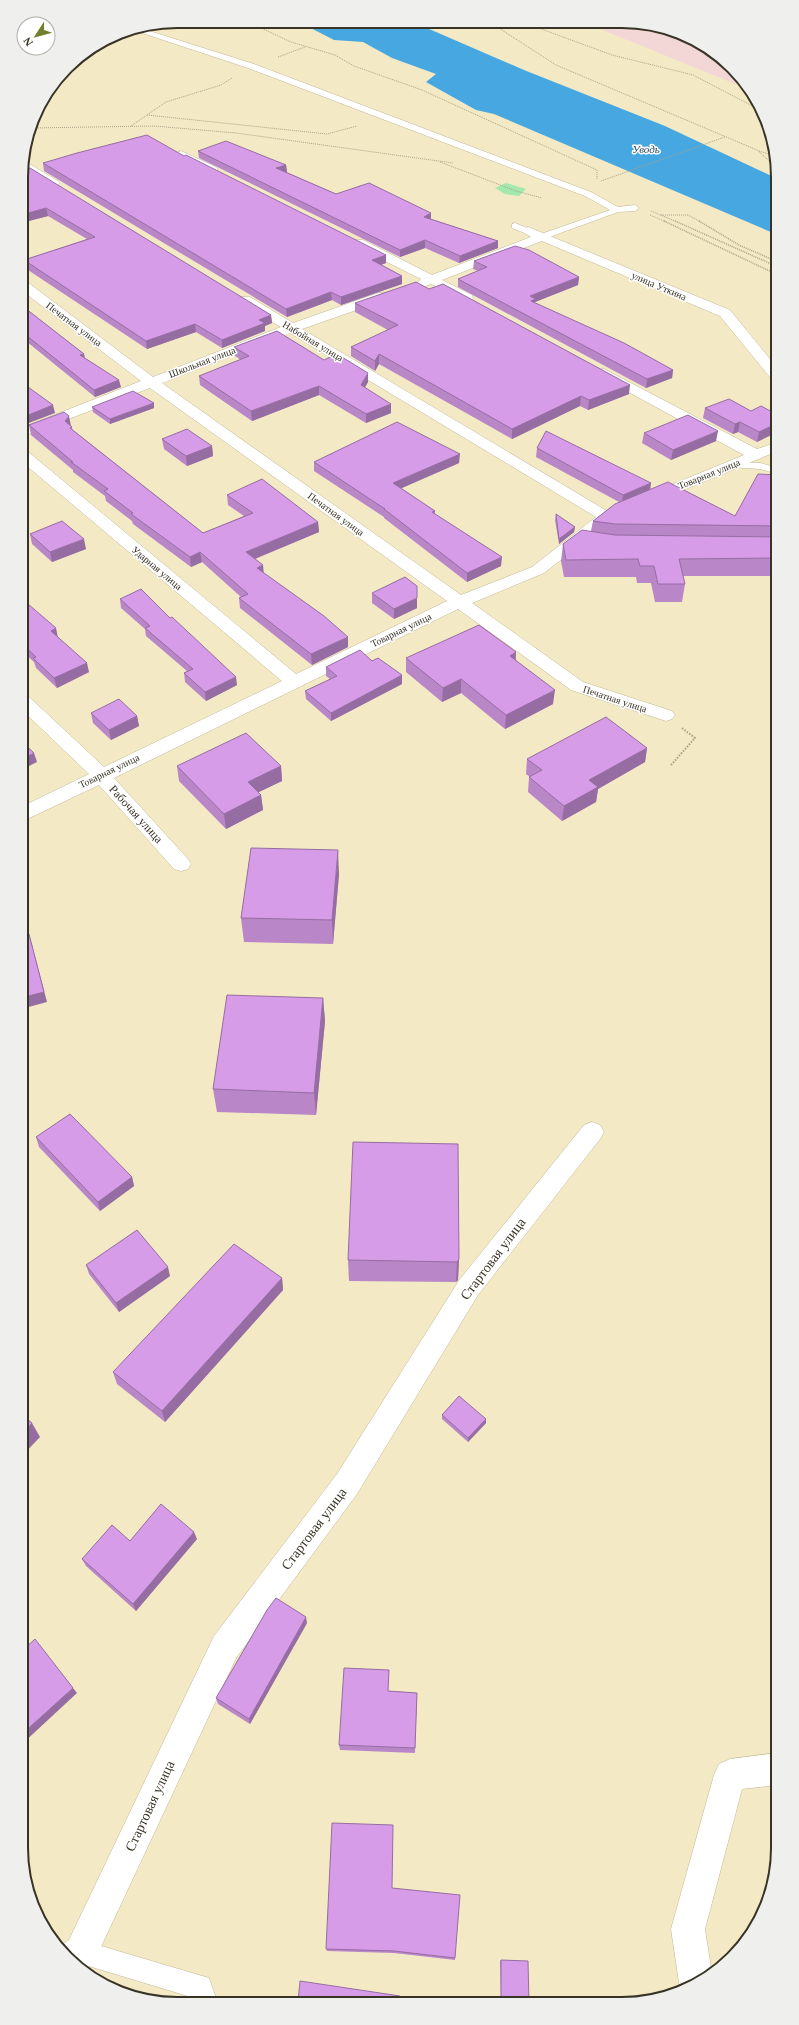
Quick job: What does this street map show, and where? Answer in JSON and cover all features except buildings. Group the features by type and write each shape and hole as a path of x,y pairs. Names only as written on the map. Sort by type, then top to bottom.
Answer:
{"street":[{"path":"181,154 223,174"},
{"path":"28,167 62,188"},
{"name":"улица Уткина","path":"521,229 725,313 771,369"},
{"path":"348,237 480,306"},
{"path":"410,287 432,280 541,237"},
{"name":"Печатная улица","path":"28,289 151,382 577,686 666,715"},
{"name":"Школьная улица","path":"28,430 291,328 395,292"},
{"name":"Набойная улица","path":"236,294 606,517"},
{"path":"591,365 756,455"},
{"name":"Товарная улица","path":"28,812 459,602 538,570 606,517 771,449"},
{"name":"Ударная улица","path":"28,459 294,682"},
{"name":"Рабочая улица","path":"28,706 101,775 181,864"},
{"name":"Стартовая улица","path":"75,1956 225,1647 347,1484 469,1287 592,1132"},
{"path":"695,1978 688,1929 730,1776 771,1770"}],"lane":[{"path":"144,32 259,69 388,117 588,194 617,210"},
{"path":"541,237 617,210 635,208"},
{"path":"732,465 760,466 771,468"},
{"path":"573,542 593,545"},
{"path":"75,1956 200,1988 203,1997"}],"path":[{"path":"261,28 291,42 335,56 354,66 422,90 597,170 598,184 604,179 725,137"},
{"path":"499,28 556,65 725,137 769,154"},
{"path":"539,28 612,55 693,75 754,107"},
{"path":"130,126 166,102 221,85 237,75 259,69"},
{"path":"147,115 327,134 388,117"},
{"path":"36,128 154,126 236,133 458,164"},
{"path":"757,150 771,162"},
{"path":"435,161 516,191 546,199"},
{"path":"635,208 771,272"},
{"path":"646,209 771,264"},
{"path":"659,215 688,215 739,245 771,259"},
{"path":"666,715 695,738 671,765"}],"shaded area":[{"path":"598,28 642,29 679,39 697,48 713,59 740,86"}],"green space":[{"path":"506,183 526,189 519,196 505,194 495,188"}],"water":[{"name":"Уводь","path":"311,28 427,28 524,70 665,126 771,176 771,232 494,114 476,110 426,82 436,74 392,58 363,42 334,40"}]}
